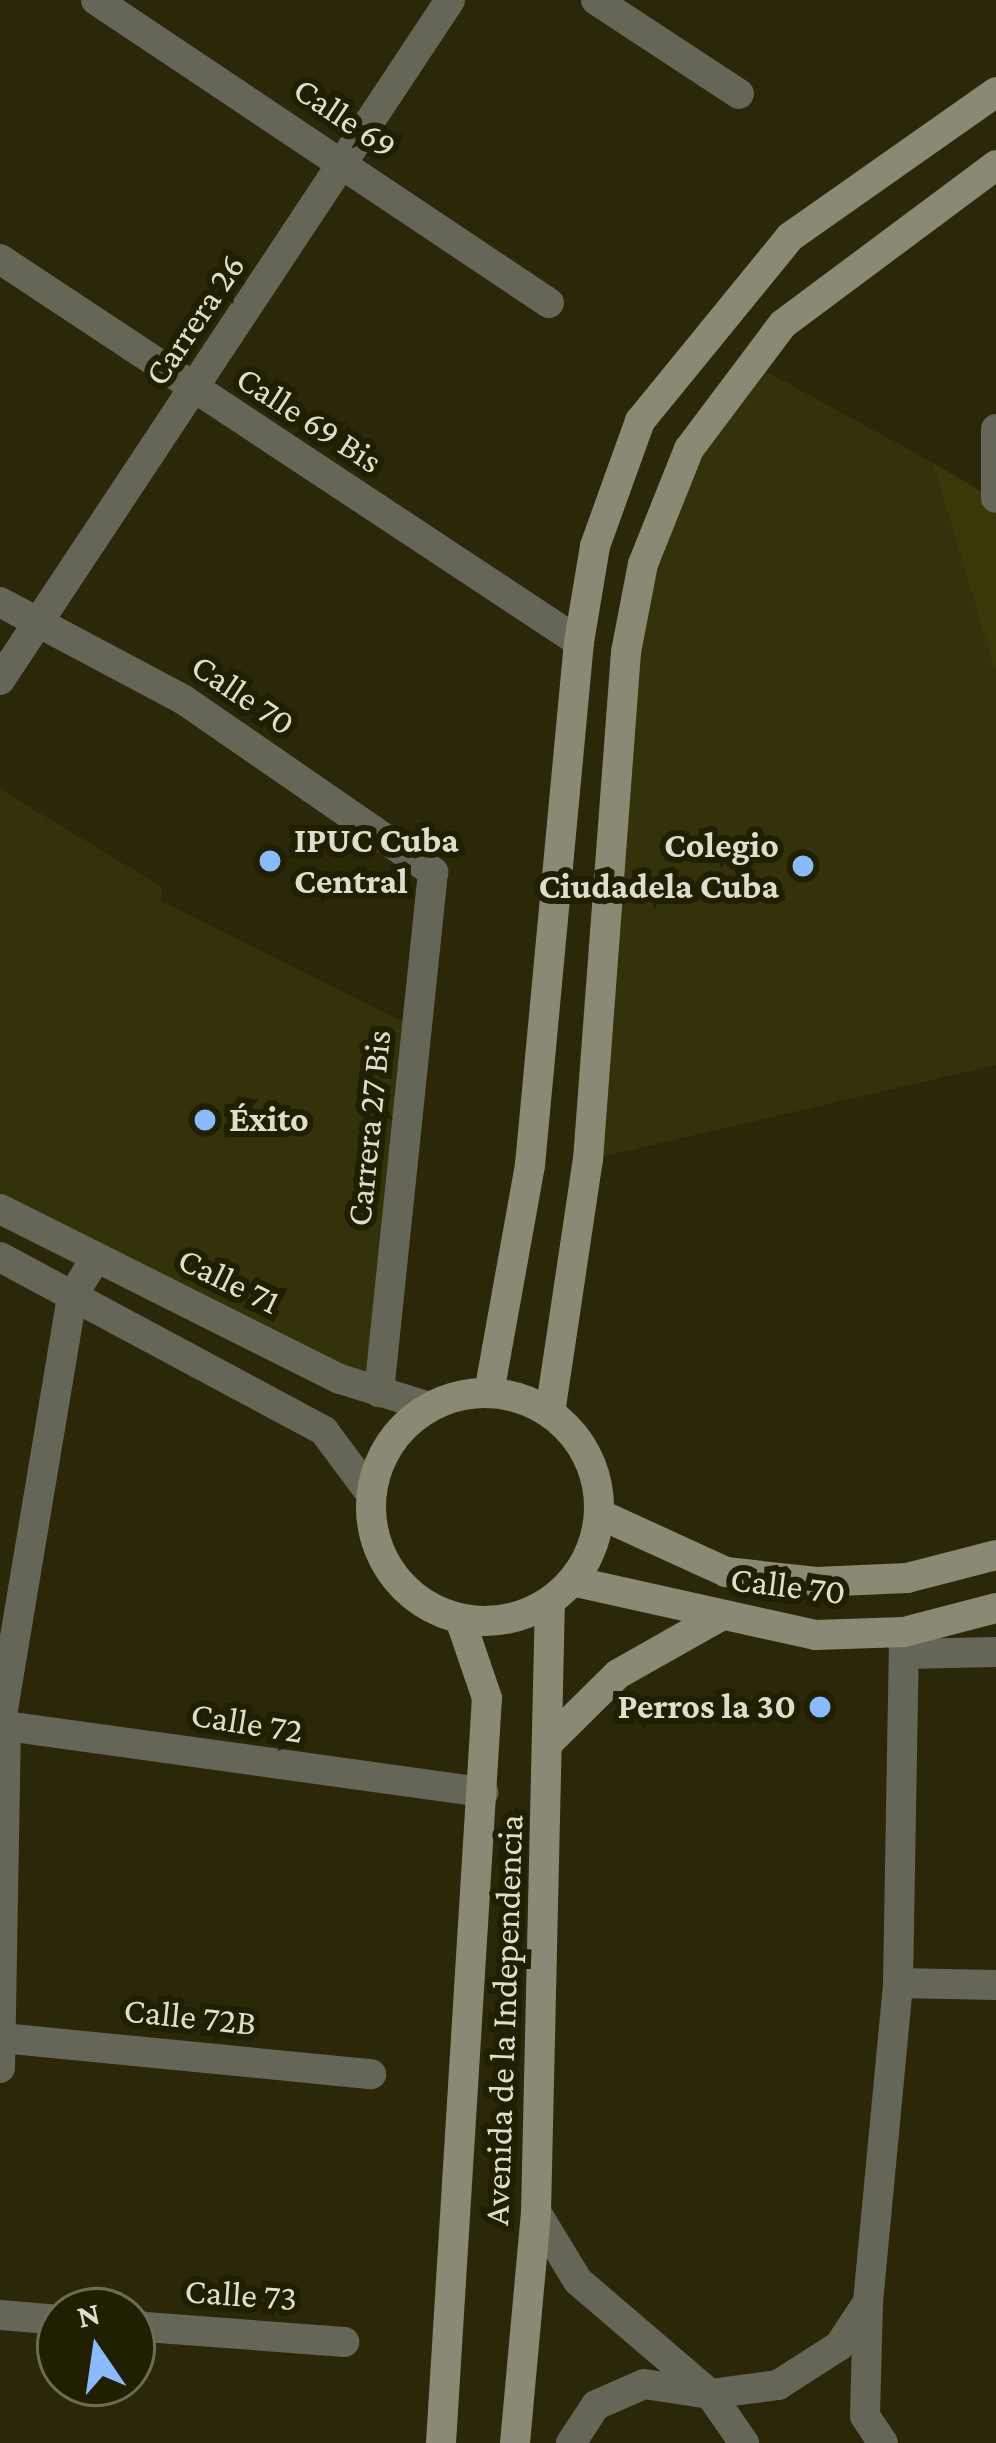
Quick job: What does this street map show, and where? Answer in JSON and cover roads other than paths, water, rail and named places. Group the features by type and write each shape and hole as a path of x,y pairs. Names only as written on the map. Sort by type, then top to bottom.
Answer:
{"main road":[{"path":"488,1393 530,1165 579,642 595,546 640,421 702,333 790,237 996,92"},
{"path":"550,1413 588,1160 626,652 643,564 688,449 783,324 996,164"},
{"path":"488,1393 550,1413 588,1457 599,1514 561,1591 519,1616 460,1618 390,1571 371,1494 381,1460 430,1407 488,1393"},
{"name":"Calle 70","path":"599,1514 726,1572 817,1582 907,1579 996,1555"},
{"name":"Calle 70","path":"561,1591 815,1634 905,1643 996,1608"},
{"name":"Avenida de la Independencia","path":"515,2443 536,2212 548,1744 561,1591"},
{"name":"Avenida de la Independencia","path":"441,2443 487,1698 460,1618"},
{"path":"548,1744 618,1674 717,1618"}],"street":[{"name":"Calle 69","path":"96,0 549,303"},
{"name":"Carrera 26","path":"0,680 32,622 194,393 450,0"},
{"path":"596,0 739,94"},
{"name":"Calle 69 Bis","path":"0,259 194,393 579,642"},
{"path":"996,429 996,498"},
{"name":"Calle 70","path":"0,602 184,700 433,872"},
{"name":"Carrera 27 Bis","path":"380,1392 433,872"},
{"name":"Calle 71","path":"0,1209 95,1259 380,1392 430,1407"},
{"path":"0,1257 324,1431 371,1494"},
{"path":"1,2053 3,1726 72,1297 95,1259"},
{"path":"883,2443 865,2416 868,2302 898,1983 905,1643 996,1652"},
{"name":"Calle 72","path":"3,1726 483,1792"},
{"path":"898,1983 996,1985"},
{"name":"Calle 72B","path":"1,2053 371,2074"},
{"path":"536,2212 578,2281 710,2393 744,2443"},
{"path":"571,2443 596,2405 644,2384 710,2393 806,2372 868,2302"},
{"path":"0,2315 36,2318"},
{"name":"Calle 73","path":"156,2328 344,2342"}],"place":[{"name":"IPUC Cuba Central","path":"270,861"},
{"name":"Colegio Ciudadela Cuba","path":"803,866"},
{"name":"Éxito","path":"205,1120"},
{"name":"Perros la 30","path":"820,1707"}]}
